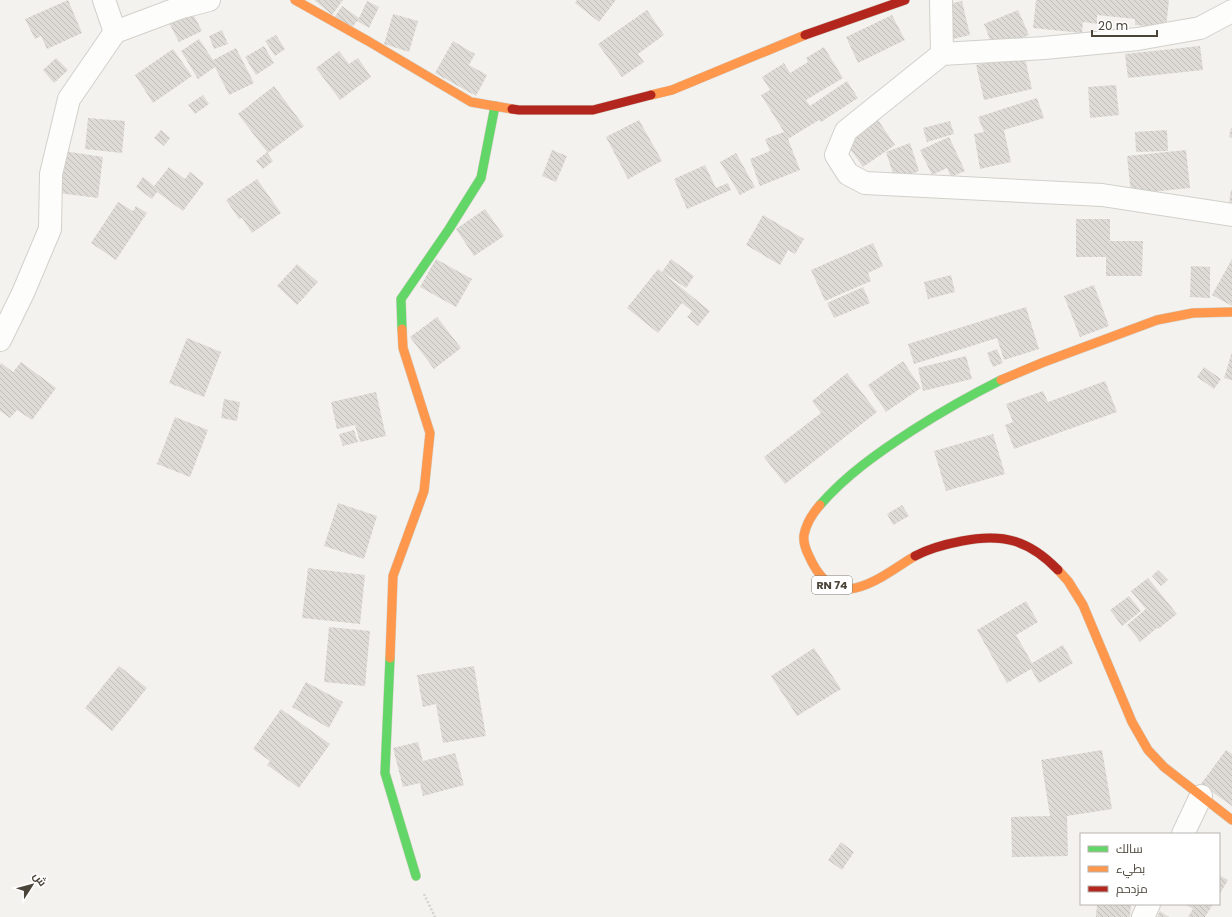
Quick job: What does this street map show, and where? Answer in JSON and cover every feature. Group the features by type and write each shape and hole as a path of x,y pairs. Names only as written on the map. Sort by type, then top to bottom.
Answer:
{"street":[{"path":"104,0 115,32"},
{"path":"0,340 23,293 50,229 51,174 69,99 115,32 182,7 209,0"},
{"path":"295,0 471,102 519,110 593,110 672,90 801,36 905,0"},
{"path":"941,0 942,54"},
{"path":"1232,11 1200,28 1138,39 1044,48 942,54 846,131 836,155 848,174 865,183 1102,195 1232,215"},
{"path":"416,876 385,773 393,576 424,491 430,433 402,348 401,299 449,229 481,178 495,106"},
{"name":"RN 74","path":"1232,312 1196,312 1153,321 1015,373 966,399 908,433 860,467 834,489 817,507 807,522 803,536 808,554 819,574 830,584 838,588 849,589 864,584 891,571 918,555 940,545 984,537 1021,542 1043,554 1054,564 1072,586 1083,604 1132,722 1148,750 1164,768 1232,820"},
{"path":"1183,833 1201,796"},
{"path":"1143,917 1149,905"}],"building":[{"path":"68,0 82,33 47,49 41,36 35,39 25,19"},
{"path":"314,0 343,0 332,15"},
{"path":"577,0 616,0 599,22 575,3"},
{"path":"1036,0 1169,0 1166,28 1135,25 1135,19 1097,15 1097,24 1083,22 1082,33 1033,28"},
{"path":"367,1 379,7 369,28 357,21 351,29 334,18 342,6 359,18"},
{"path":"962,1 970,35 953,39 944,5"},
{"path":"647,10 664,35 638,54 644,62 622,77 598,44"},
{"path":"1018,10 1029,35 994,50 984,24"},
{"path":"192,12 202,31 179,42 169,23"},
{"path":"393,14 418,21 409,52 384,44"},
{"path":"892,15 905,40 858,63 846,37"},
{"path":"222,30 228,44 214,49 209,36"},
{"path":"276,35 285,49 275,56 265,41"},
{"path":"199,39 213,60 236,48 254,83 229,95 215,67 198,79 181,51"},
{"path":"453,41 475,54 469,65 487,75 476,96 435,73"},
{"path":"264,46 274,63 256,75 245,57"},
{"path":"1200,46 1203,70 1128,78 1125,54"},
{"path":"824,47 843,78 806,100 810,106 847,81 858,98 821,122 819,120 788,139 800,170 760,186 750,159 770,151 765,139 784,132 761,95 770,90 762,77 784,63 790,73 808,62 806,58"},
{"path":"173,49 192,76 153,103 135,75"},
{"path":"339,51 349,64 358,58 371,77 340,100 316,68"},
{"path":"1024,54 1032,89 984,100 976,65"},
{"path":"56,58 68,70 54,83 43,70"},
{"path":"1116,85 1119,115 1090,118 1088,87"},
{"path":"274,86 304,126 268,153 238,114"},
{"path":"203,95 209,104 195,114 188,105"},
{"path":"1037,98 1044,118 1004,130 1011,162 980,169 974,134 984,132 978,117"},
{"path":"88,118 125,121 122,153 85,149"},
{"path":"639,120 662,161 628,179 606,137"},
{"path":"878,120 895,145 863,167 846,143"},
{"path":"950,121 954,134 927,142 923,128"},
{"path":"1232,128 1232,138 1229,137"},
{"path":"161,130 170,138 164,146 154,138"},
{"path":"1167,130 1168,151 1136,152 1135,132"},
{"path":"949,137 965,171 951,177 947,168 932,175 920,150"},
{"path":"910,143 919,171 895,180 886,152"},
{"path":"552,150 567,156 556,182 542,176"},
{"path":"1186,150 1190,188 1131,194 1127,156"},
{"path":"64,151 103,157 98,198 58,193"},
{"path":"267,152 273,161 263,169 256,161"},
{"path":"736,153 755,187 740,195 720,162"},
{"path":"705,165 716,188 728,183 731,190 687,209 674,179"},
{"path":"169,167 185,179 190,172 204,183 183,211 157,192 152,199 136,187 143,177 154,186"},
{"path":"257,179 281,213 252,233 242,218 239,219 226,200"},
{"path":"1231,190 1232,204 1229,204"},
{"path":"118,202 133,211 136,206 147,213 116,260 91,243"},
{"path":"485,209 504,236 474,256 456,229"},
{"path":"763,215 804,239 795,254 788,250 780,265 746,245"},
{"path":"1076,219 1110,219 1110,241 1143,241 1142,276 1106,276 1106,257 1076,257"},
{"path":"873,243 883,266 868,273 871,281 825,301 811,270"},
{"path":"436,259 472,279 456,307 420,287"},
{"path":"671,259 694,276 686,288 662,272"},
{"path":"1232,259 1232,306 1212,295"},
{"path":"297,264 318,282 297,305 277,286"},
{"path":"1191,266 1210,267 1210,298 1190,297"},
{"path":"658,269 710,311 698,326 687,317 692,311 682,303 658,333 627,308"},
{"path":"951,275 955,292 928,299 924,282"},
{"path":"1094,285 1109,326 1080,337 1064,296"},
{"path":"863,287 870,303 834,318 827,303"},
{"path":"1026,307 1039,349 1004,360 997,338 914,364 908,344"},
{"path":"437,317 461,348 434,369 410,337"},
{"path":"187,338 221,352 204,397 169,383"},
{"path":"997,349 1003,363 993,367 987,353"},
{"path":"1232,352 1232,380 1224,378"},
{"path":"966,356 972,379 923,391 918,368"},
{"path":"903,361 921,388 886,412 868,385"},
{"path":"21,362 56,388 32,420 17,410 10,418 0,411 0,365 1,363 13,372"},
{"path":"1204,367 1221,379 1214,389 1197,377"},
{"path":"847,373 877,412 785,484 764,457 821,413 812,401"},
{"path":"1105,381 1117,412 1014,449 1005,425 1013,422 1006,404 1043,391 1048,402"},
{"path":"376,392 386,436 360,442 355,425 337,429 331,402"},
{"path":"224,399 240,402 237,421 221,418"},
{"path":"175,417 208,430 190,477 157,464"},
{"path":"354,430 358,442 343,446 339,434"},
{"path":"993,434 1005,474 946,491 934,451"},
{"path":"338,503 377,516 364,559 324,546"},
{"path":"902,505 909,516 893,525 887,514"},
{"path":"308,568 365,575 360,624 302,618"},
{"path":"1158,570 1168,580 1161,586 1152,576"},
{"path":"1148,578 1177,614 1140,642 1127,625 1146,609 1131,591"},
{"path":"1129,596 1141,611 1122,626 1110,610"},
{"path":"1026,601 1038,622 1016,635 1032,663 1063,645 1073,663 1039,683 1031,669 1007,683 977,630"},
{"path":"329,627 370,631 365,686 324,682"},
{"path":"814,648 841,689 797,716 771,676"},
{"path":"119,666 147,688 112,731 85,708"},
{"path":"474,666 486,736 443,743 436,704 423,707 417,675"},
{"path":"306,682 343,702 329,728 292,707"},
{"path":"281,709 330,744 299,788 267,765 270,761 253,749"},
{"path":"418,742 423,761 455,753 464,785 423,796 420,783 403,787 393,748"},
{"path":"1102,750 1112,809 1067,816 1068,856 1012,857 1011,817 1050,816 1041,760"},
{"path":"1226,750 1232,754 1232,806 1201,784"},
{"path":"841,842 854,852 842,870 828,860"},
{"path":"1220,876 1228,880 1220,893"},
{"path":"1097,905 1131,905 1130,917 1096,917"},
{"path":"1187,905 1212,905 1205,917 1188,917 1193,909"},
{"path":"1160,911 1169,917 1157,917"}],"traffic: fast":[{"path":"402,329 401,299 449,229 481,178 495,106"},
{"path":"820,505 852,474 888,447 945,410 1001,380"},
{"path":"390,658 385,773 416,876"}],"traffic: slow":[{"path":"295,0 471,102 512,109"},
{"path":"651,95 672,90 805,35"},
{"path":"1001,380 1044,362 1157,320 1193,313 1232,312"},
{"path":"390,658 393,576 424,491 430,433 403,348 402,329"},
{"path":"820,505 812,515 806,527 804,543 815,568 829,584 842,589 866,585 884,576 915,556"},
{"path":"1058,570 1068,581 1083,605 1132,722 1148,750 1164,767 1232,820"}],"traffic: jam":[{"path":"805,35 905,0"},
{"path":"512,109 593,110 651,95"},
{"path":"915,556 956,542 990,538 1003,539 1014,541 1037,552 1058,570"}]}
